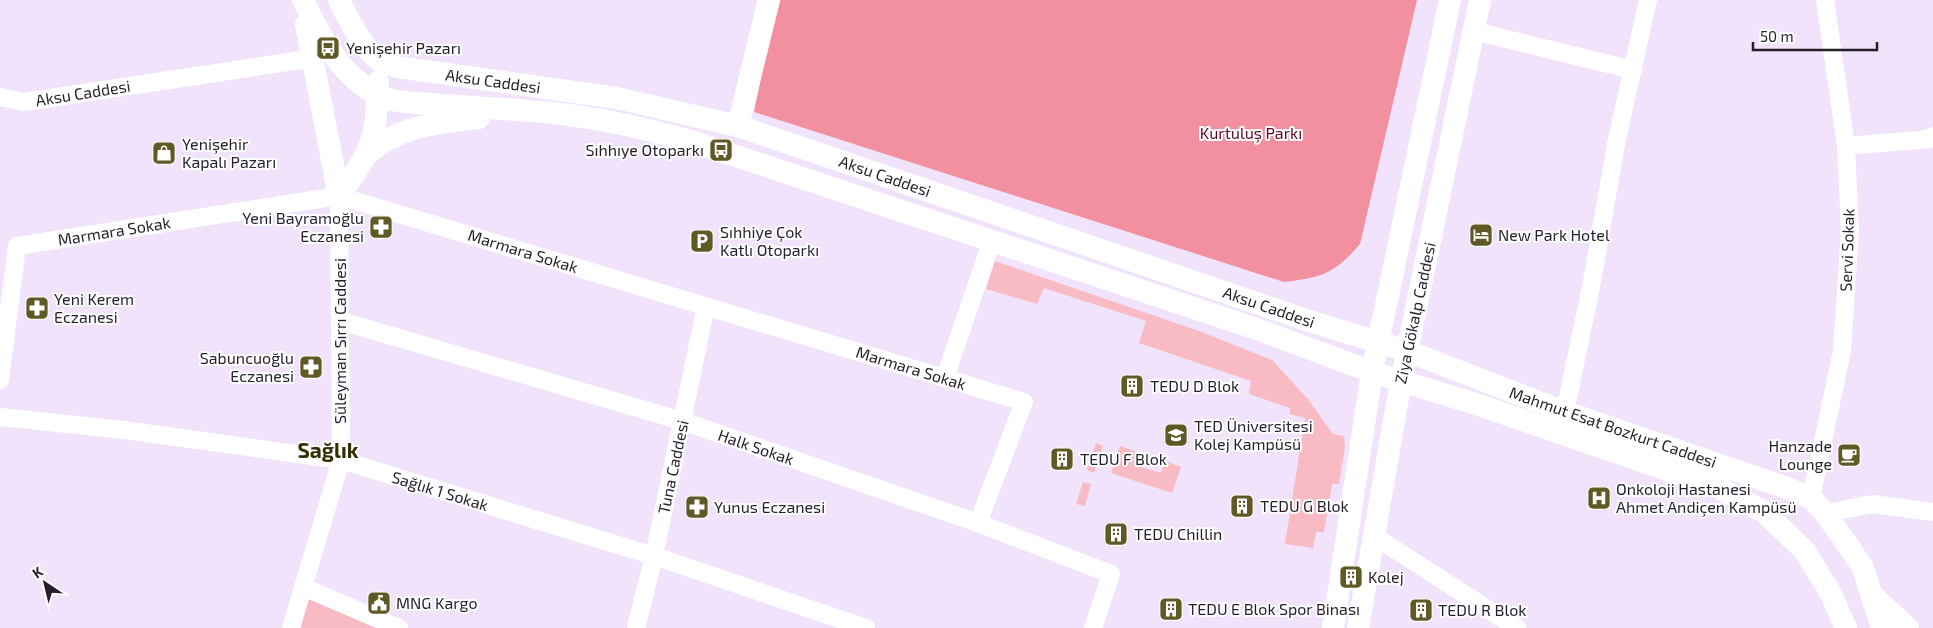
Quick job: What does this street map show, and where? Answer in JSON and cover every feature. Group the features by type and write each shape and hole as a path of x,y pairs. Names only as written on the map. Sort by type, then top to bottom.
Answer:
{"main road":[{"path":"302,0 339,196"},
{"path":"302,0 320,34 337,60 358,82 377,95"},
{"path":"339,0 355,31 380,61 375,127 366,155 339,196"},
{"path":"738,126 768,0"},
{"name":"Ziya Gökalp Caddesi","path":"1333,628 1372,372 1450,0"},
{"name":"Ziya Gökalp Caddesi","path":"1358,628 1401,381 1480,0"},
{"name":"Aksu Caddesi","path":"380,61 397,67 433,73 617,98 738,126 1306,320 1407,351"},
{"name":"Aksu Caddesi","path":"377,95 410,102 531,112 609,121 691,141 1254,328 1401,381"},
{"path":"366,155 389,137 417,127 531,112"},
{"name":"Mahmut Esat Bozkurt Caddesi","path":"1407,351 1565,412 1787,488 1818,506"},
{"name":"Mahmut Esat Bozkurt Caddesi","path":"1401,381 1476,404 1720,488 1751,503 1779,524 1804,550 1830,592 1846,628"},
{"path":"1818,506 1863,568 1882,628"},
{"path":"1871,593 1908,628"}],"street":[{"path":"1565,412 1591,287 1617,139 1648,0"},
{"name":"Servi Sokak","path":"1818,506 1842,351 1850,231 1846,146 1825,0"},
{"path":"1474,32 1633,70"},
{"name":"Aksu Caddesi","path":"0,97 24,102 314,58"},
{"path":"1846,146 1929,139 1933,136"},
{"name":"Marmara Sokak","path":"0,380 17,246 339,196 1024,402 978,524"},
{"name":"Süleyman Sırrı Caddesi","path":"291,628 341,460 339,196"},
{"path":"945,378 992,240"},
{"name":"Tuna Caddesi","path":"636,628 654,556 706,306"},
{"name":"Halk Sokak","path":"341,321 682,421 978,524 1111,574 1093,628"},
{"name":"Sağlık 1 Sokak","path":"0,416 124,430 341,460 654,556 866,628"},
{"path":"1818,506 1873,504 1933,512"},
{"path":"1374,536 1517,628"},
{"path":"303,587 399,628"}],"shaded area":[{"path":"995,261 1199,331 1272,360 1307,398 1333,434 1344,436 1345,447 1339,484 1332,484 1324,532 1316,532 1313,548 1285,544 1305,418 1290,414 1290,408 1249,394 1251,381 1139,343 1146,321 1044,288 1037,304 986,289"},
{"path":"1096,443 1103,446 1094,473 1087,470"},
{"path":"1120,446 1143,454 1139,466 1161,473 1165,461 1181,467 1172,493 1111,473"},
{"path":"1083,482 1091,484 1085,506 1076,504"},
{"path":"303,587 399,628 291,628"}],"green space":[{"name":"Kurtuluş Parkı","path":"777,0 1417,0 1360,244 1343,262 1327,272 1318,276 1284,282 754,112"}],"place":[{"name":"Yenişehir Pazarı","path":"328,48"},
{"name":"Sıhhıye Otoparkı","path":"721,150"},
{"name":"Yenişehir Kapalı Pazarı","path":"164,153"},
{"name":"Yeni Bayramoğlu Eczanesi","path":"381,227"},
{"name":"New Park Hotel","path":"1481,235"},
{"name":"Sıhhiye Çok Katlı Otoparkı","path":"702,241"},
{"name":"Yeni Kerem Eczanesi","path":"37,308"},
{"name":"Sabuncuoğlu Eczanesi","path":"311,367"},
{"name":"TEDU D Blok","path":"1132,386"},
{"name":"TED Üniversitesi Kolej Kampüsü","path":"1176,435"},
{"name":"Hanzade Lounge","path":"1849,455"},
{"name":"TEDU F Blok","path":"1062,459"},
{"name":"Onkoloji Hastanesi Ahmet Andiçen Kampüsü","path":"1599,498"},
{"name":"TEDU G Blok","path":"1242,506"},
{"name":"Yunus Eczanesi","path":"697,507"},
{"name":"TEDU Chillin","path":"1116,534"},
{"name":"Kolej","path":"1351,577"},
{"name":"MNG Kargo","path":"379,603"},
{"name":"TEDU E Blok Spor Binası","path":"1171,609"},
{"name":"TEDU R Blok","path":"1421,610"}],"district":[{"name":"Sağlık","path":"328,451"}]}
